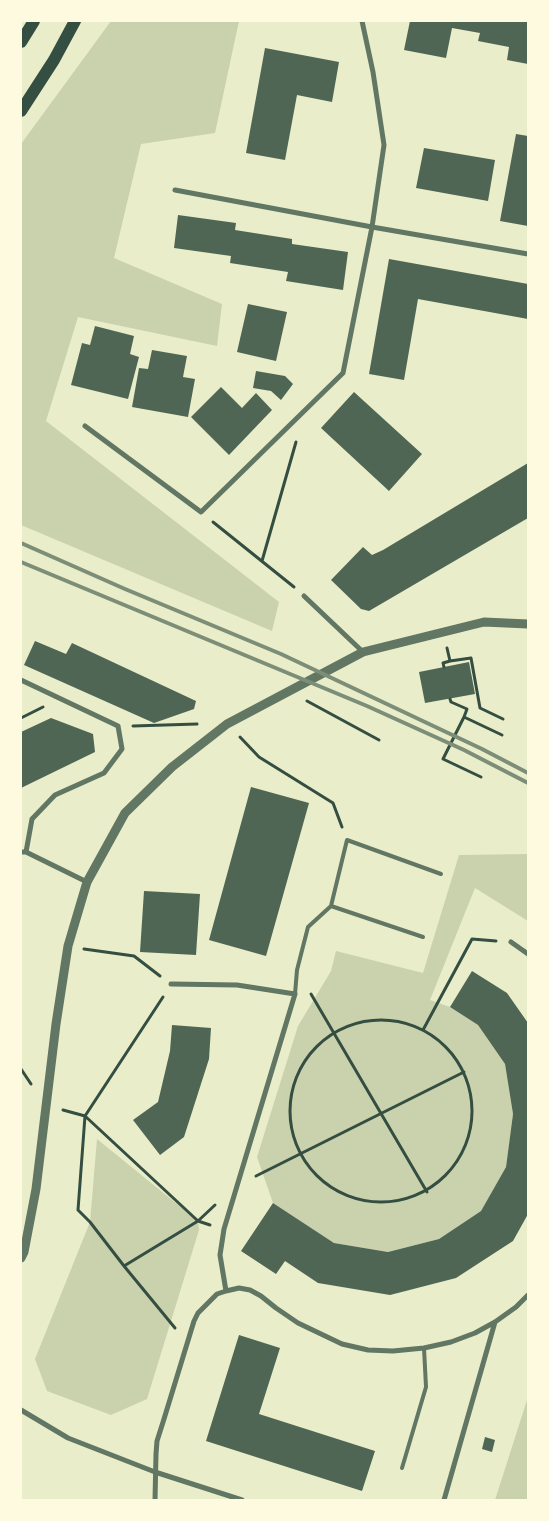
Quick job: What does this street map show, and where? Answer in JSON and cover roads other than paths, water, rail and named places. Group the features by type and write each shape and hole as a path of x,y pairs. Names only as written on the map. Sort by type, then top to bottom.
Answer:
{"main road":[{"path":"21,42 34,21"},
{"path":"21,111 54,60 75,21"},
{"path":"54,60 85,21"}],"street":[{"path":"85,426 201,512 344,373 372,227 384,145 373,72 362,21"},
{"path":"175,190 528,254"},
{"path":"304,596 363,652"},
{"path":"22,1254 36,1190 56,1024 68,946 87,882 126,813 172,768 227,724 363,652 484,622 528,624"},
{"path":"21,680 118,726 122,749 104,773 55,795 32,819 23,852 87,882"},
{"path":"511,942 528,954"},
{"path":"171,984 237,985 295,994 224,1229 220,1255 226,1290"},
{"path":"154,1500 157,1442 187,1342 198,1314 217,1294 239,1288 250,1290 298,1323 342,1344 368,1350 393,1351 424,1348 451,1342 495,1322 528,1296"},
{"path":"444,1500 495,1322"},
{"path":"21,1410 68,1438 155,1472 242,1500"}],"lane":[{"path":"295,994 297,970 308,927 331,906 347,840 441,874"},
{"path":"331,906 423,937"},
{"path":"402,1468 426,1387 424,1348"}],"railway":[{"path":"21,543 281,654 482,749 528,773"},
{"path":"21,562 367,706 464,750 528,783"}]}
